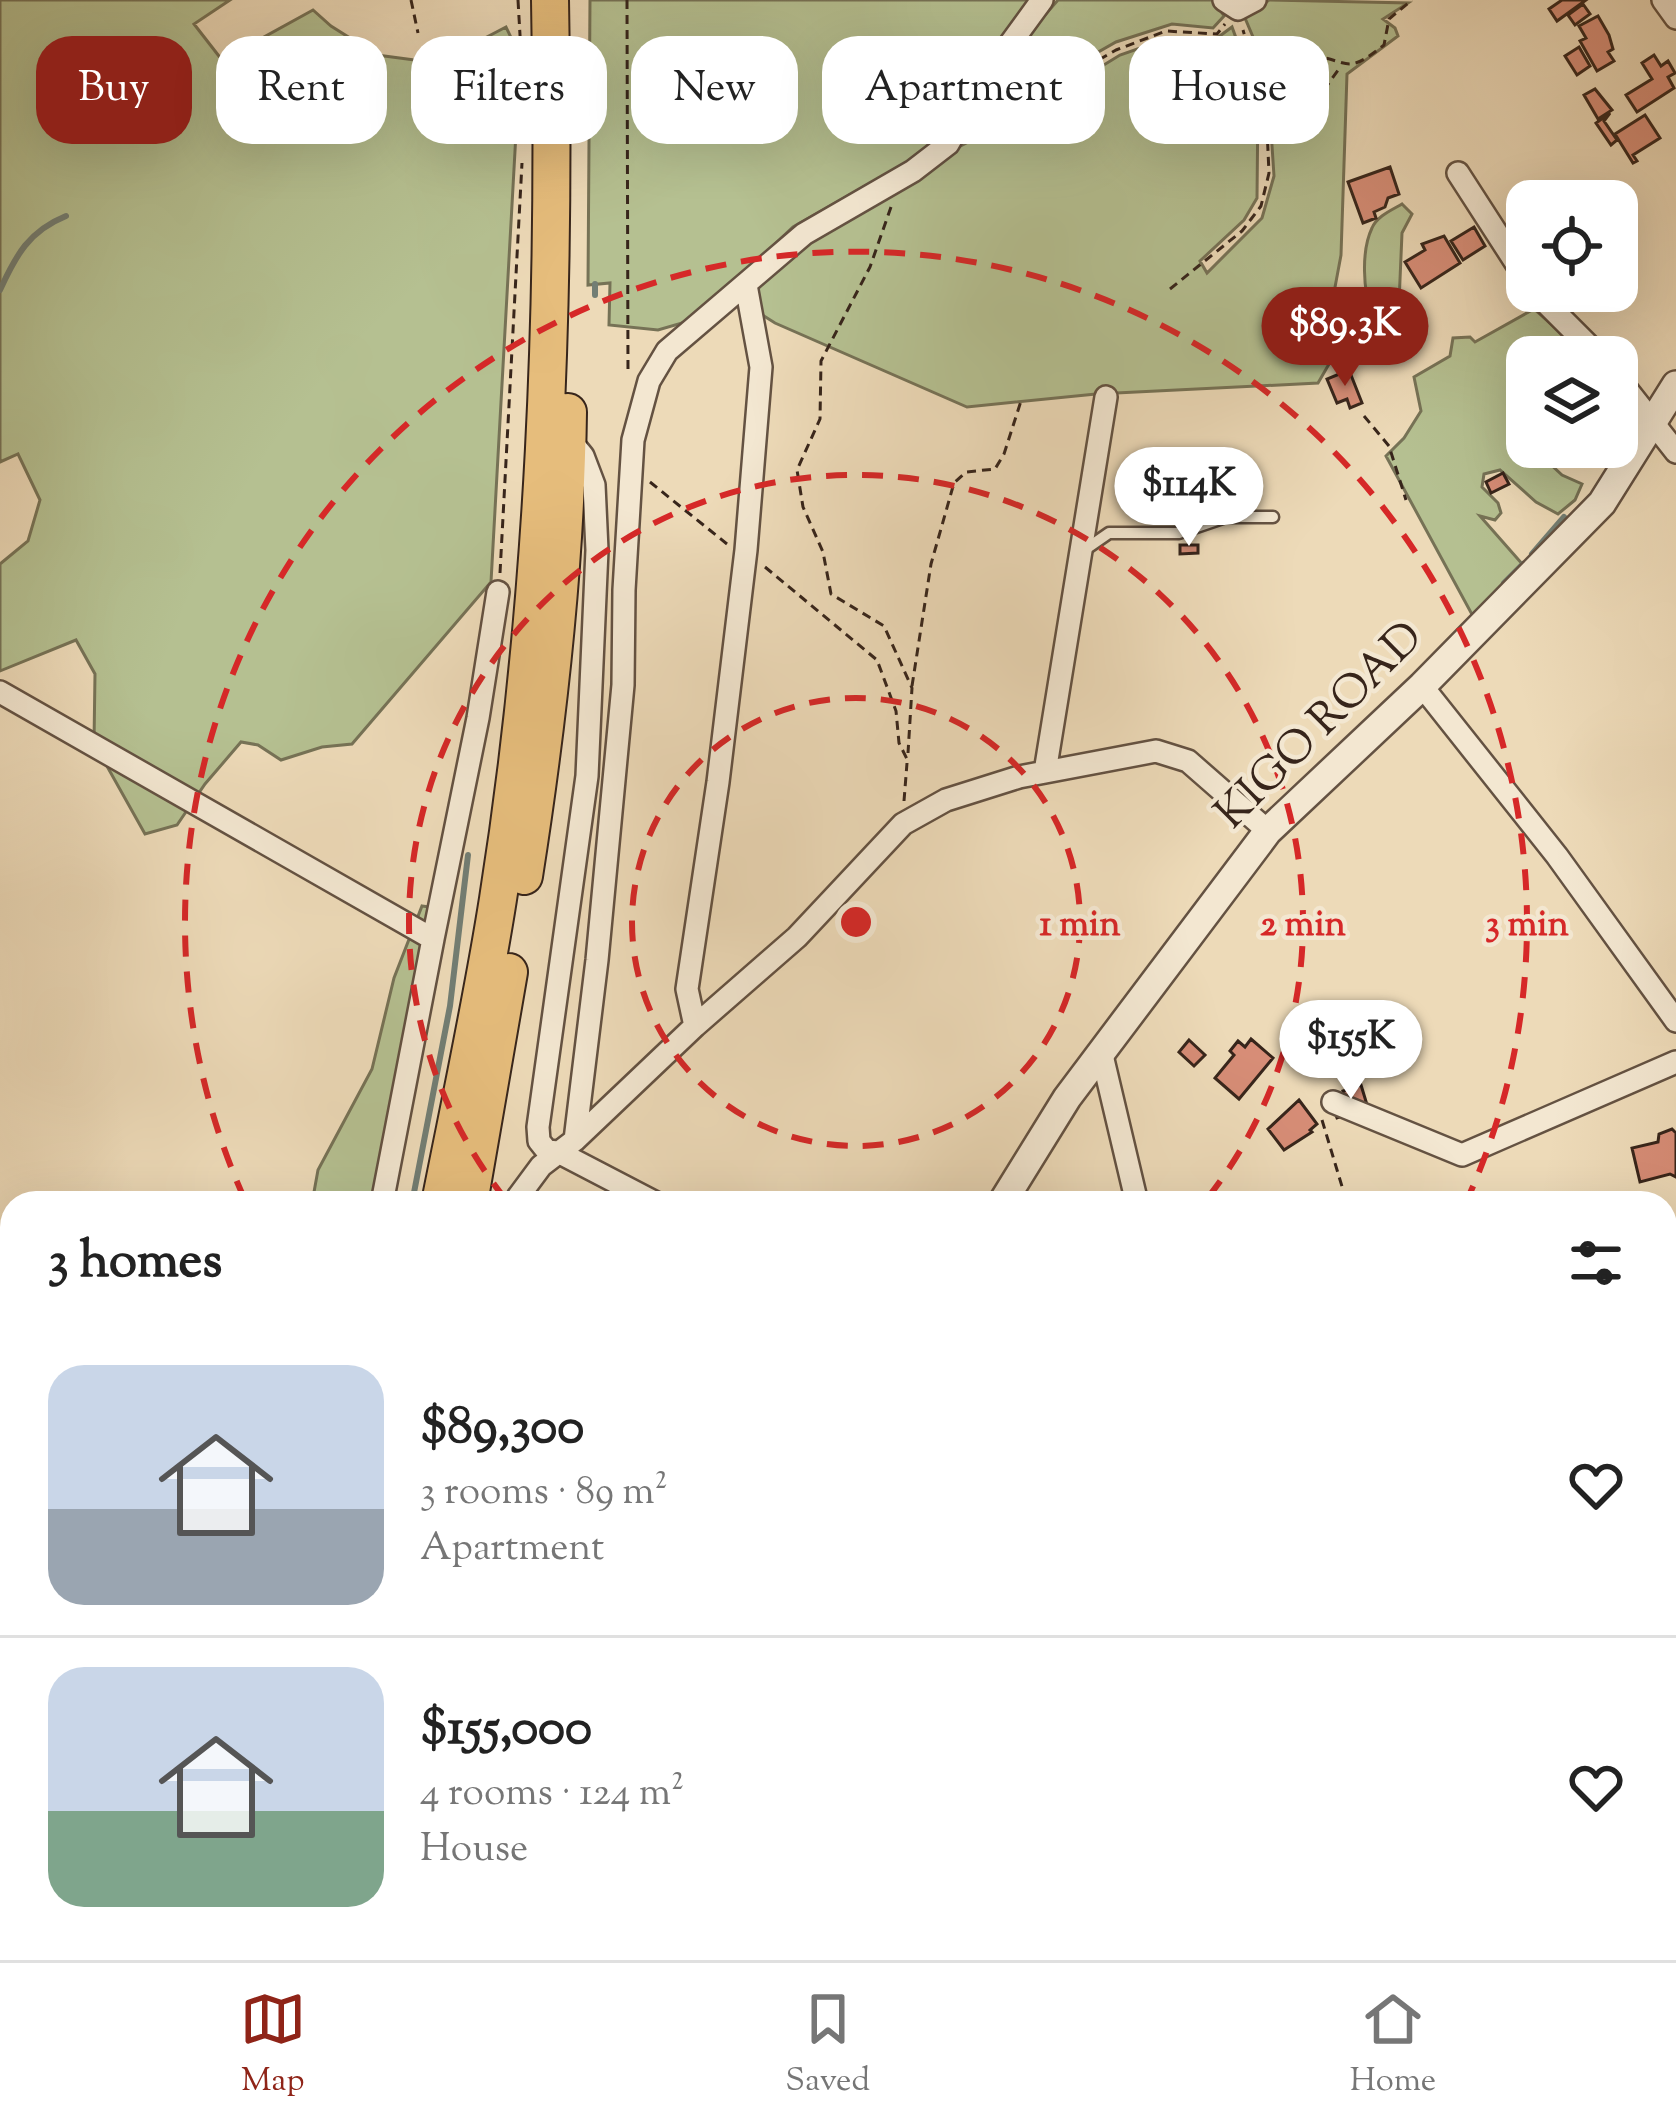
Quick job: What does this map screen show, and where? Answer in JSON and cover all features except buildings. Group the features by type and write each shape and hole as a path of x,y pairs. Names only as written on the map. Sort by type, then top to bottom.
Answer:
{"highway":[{"path":"442,1191 499,894 525,675 549,348 550,0"},
{"path":"472,1191 538,782 555,627 568,436 573,0"}],"street":[{"path":"1016,36 1042,0"},
{"path":"1663,0 1676,18"},
{"path":"566,1146 597,960 623,685 623,590 633,440 649,381 667,351 804,234 902,177 948,144"},
{"path":"1458,173 1506,247"},
{"path":"694,1027 687,989 746,550 761,367 746,285"},
{"path":"1555,312 1579,336"},
{"name":"KIGO ROAD","path":"1009,1191 1066,1099 1268,830 1422,686 1602,503 1676,386"},
{"path":"1046,772 1106,397"},
{"path":"1638,404 1676,452"},
{"path":"520,1191 538,1127 586,776 596,573 594,485 583,456 568,436"},
{"path":"384,1191 478,718 498,592"},
{"path":"1422,686 1557,856 1676,1021"},
{"path":"0,692 433,939"},
{"path":"524,1191 541,1166 796,937 903,824 946,800 1046,772 1136,753 1166,753 1188,761 1268,830"},
{"path":"1101,1051 1134,1191"},
{"path":"1326,1108 1462,1155 1676,1062"},
{"path":"538,1127 539,1141 547,1150 566,1146 637,1191"}],"lane":[{"path":"1081,553 1109,533 1179,533 1226,517 1273,517"}],"path":[{"path":"411,0 418,33"},
{"path":"518,0 520,36"},
{"path":"627,0 631,294 627,387"},
{"path":"1329,60 1342,65 1363,62 1384,45 1389,20 1409,1"},
{"path":"1105,57 1166,31 1217,34 1239,3"},
{"path":"1239,3 1246,36"},
{"path":"1329,83 1342,65"},
{"path":"1170,289 1241,231 1261,206 1269,173 1267,144"},
{"path":"498,592 524,145"},
{"path":"902,177 870,267 821,361 820,419 797,470 802,507 823,553 831,594 884,626 912,688"},
{"path":"903,824 912,688 931,564 954,483 966,472 995,469 1021,401"},
{"path":"1364,416 1389,446 1406,500"},
{"path":"632,466 725,543 746,550 877,660 907,759"},
{"path":"1326,1108 1343,1191"}],"green space":[{"path":"0,0 230,0 194,24 216,52 216,144 387,144 387,56 411,60 411,144 515,144 491,582 352,744 322,747 281,760 258,745 241,742 177,825 145,834 94,743 95,674 76,640 0,671 0,564 28,541 40,500 18,454 0,462"},
{"path":"590,0 1032,0 1009,36 822,36 822,144 939,144 793,227 696,319 658,330 609,325 610,283 588,285 589,144 607,144 607,36 590,36"},
{"path":"1058,0 1214,0 1224,16 1213,28 1172,24 1105,48 1105,36 1027,36"},
{"path":"1269,0 1408,3 1383,19 1398,36 1347,74 1341,255 1330,314 1336,352 1318,383 1096,394 967,407 756,311 754,293 799,244 964,144 1105,144 1105,64 1129,52 1129,144 1258,144 1257,198 1244,220 1200,261 1207,273 1262,218 1274,176 1272,144 1329,144 1329,36 1253,36 1245,18"},
{"path":"313,10 347,36 266,36"},
{"path":"506,27 510,36 489,36"},
{"path":"1402,204 1412,214 1402,233 1399,303 1391,315 1372,314 1364,271 1368,237 1377,220"},
{"path":"1529,312 1537,312 1564,336 1506,336 1506,468 1555,468 1582,484 1575,500 1558,514 1536,502 1500,470 1484,474 1482,487 1501,513 1495,520 1480,516 1524,566 1475,620 1386,456 1421,411 1414,377 1450,356 1453,338 1470,337 1475,342"},
{"path":"422,906 437,908 382,1191 314,1191 318,1170 372,1069 394,978"}],"waterway":[{"path":"0,290 25,246 42,229 66,216"},
{"path":"595,284 595,295"},
{"path":"1532,554 1564,517"},
{"path":"1504,583 1523,564"},
{"path":"414,1191 450,1006 468,855"}]}
